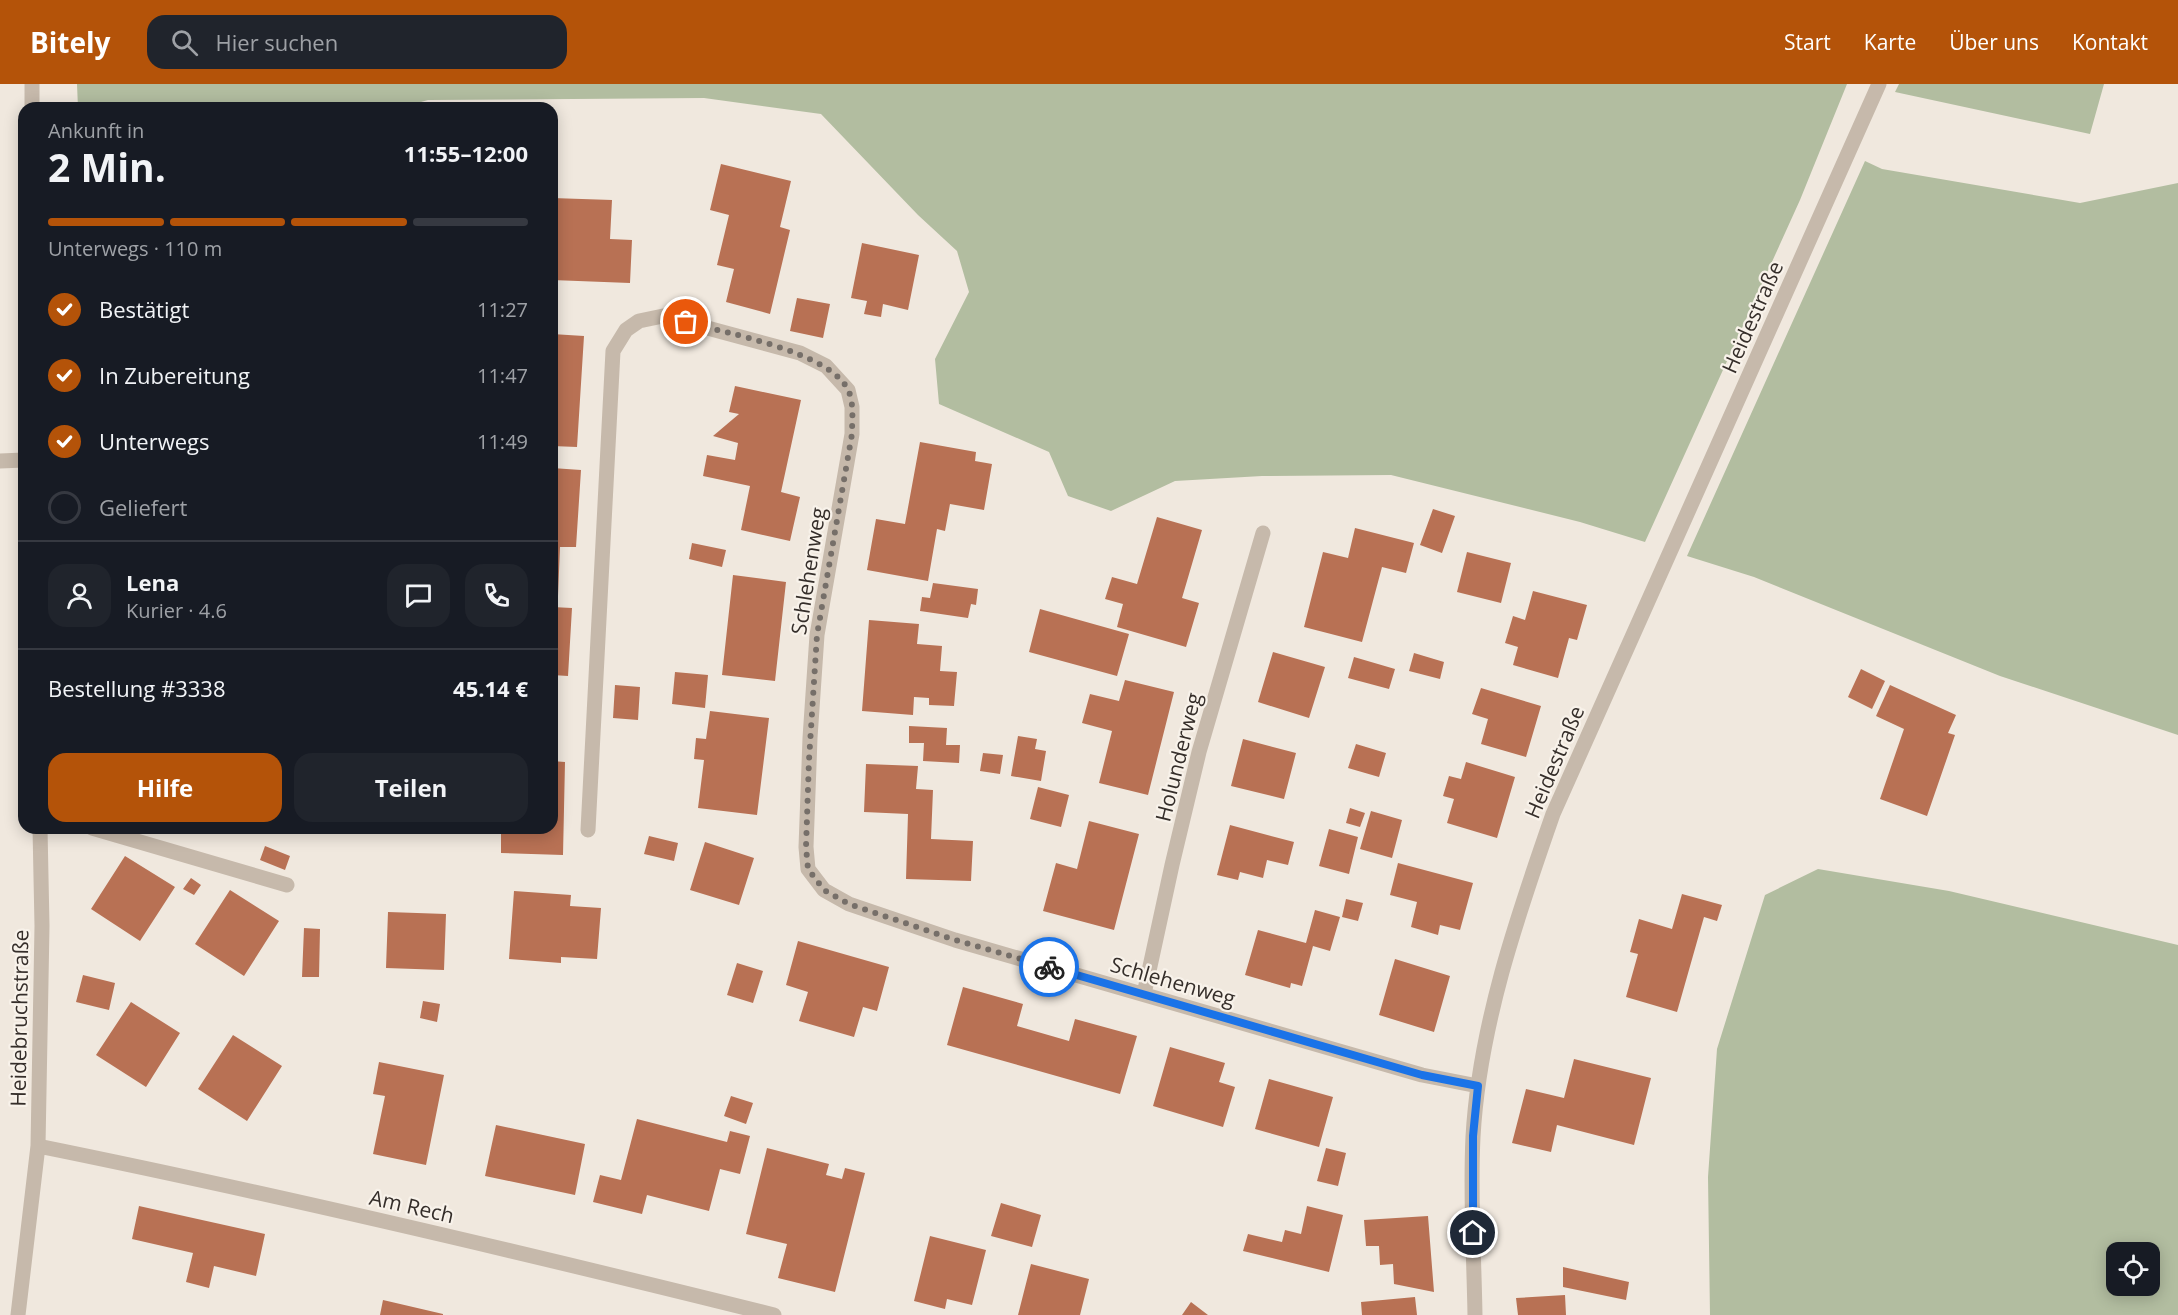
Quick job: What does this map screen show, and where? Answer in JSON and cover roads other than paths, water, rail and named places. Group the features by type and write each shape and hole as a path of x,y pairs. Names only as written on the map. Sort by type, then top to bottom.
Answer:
{"street":[{"path":"32,84 32,102"},
{"name":"Heidestraße","path":"1475,1315 1473,1136 1478,1086 1492,1012 1513,927 1553,814 1879,84"},
{"name":"Schlehenweg","path":"588,830 613,351 626,330 639,321 663,316 800,353 826,366 848,390 852,407 852,434 817,635 809,760 806,847 808,869 824,890 849,904 955,940 1422,1075 1478,1086"},
{"path":"0,461 18,460"},
{"name":"Holunderweg","path":"1144,994 1199,752 1263,533"},
{"name":"Heidebruchstraße","path":"18,1315 38,1146 42,926 40,834"},
{"path":"113,834 287,885"},
{"name":"Am Rech","path":"38,1146 239,1187 540,1257 774,1315"}]}
